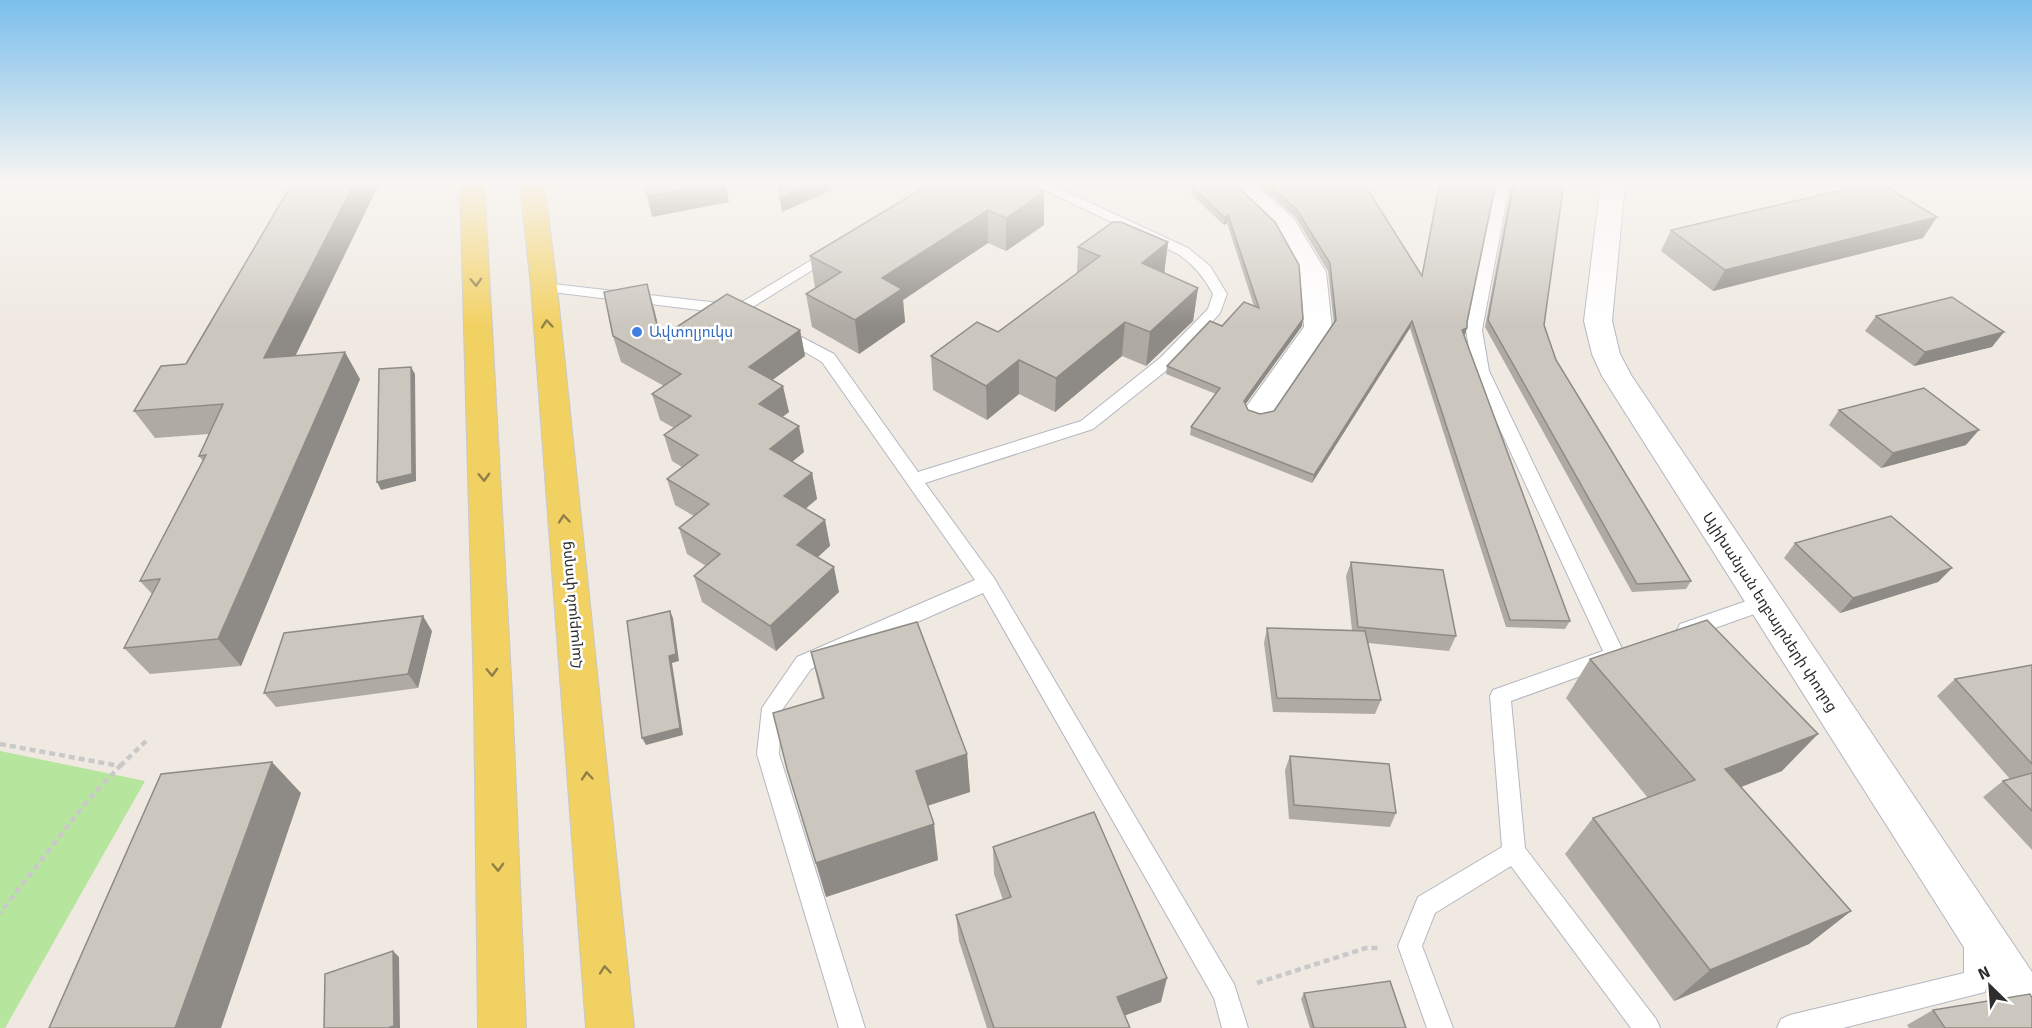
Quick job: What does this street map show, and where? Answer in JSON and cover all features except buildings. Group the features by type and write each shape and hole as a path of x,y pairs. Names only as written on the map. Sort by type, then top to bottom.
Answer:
{"main road":[{"path":"474,230 493,694 502,1028"},
{"name":"Հալաբյան փողոց","path":"538,230 610,1028"}],"street":[{"path":"1259,410 1318,328 1313,272 1288,230"},
{"name":"Ալիխանյան եղբայրների փողոց","path":"1608,230 1598,321 1606,354 1617,376 2032,1013"}],"lane":[{"path":"914,480 1087,425 1166,362 1215,310 1220,294 1211,275 1200,263 1183,251 1138,230"},
{"path":"1494,230 1474,330 1481,371 1615,655"},
{"path":"740,310 841,246"},
{"path":"544,286 740,310 828,358 987,583 1225,993 1235,1028"},
{"path":"852,1028 768,754 772,708 804,663 987,583"},
{"path":"1668,636 1764,603"},
{"path":"1636,648 1500,696 1514,852 1647,1028"},
{"path":"1440,1028 1410,946 1426,905 1514,852"},
{"path":"1790,1028 1976,983 1976,930"}],"path":[{"path":"0,913 88,800 147,740"},
{"path":"0,744 120,766"},
{"path":"1225,993 1366,948"}],"green space":[{"path":"0,751 145,781 5,1028 0,1028"}],"place":[{"name":"Ավտոլյուկս","path":"637,332"}]}
